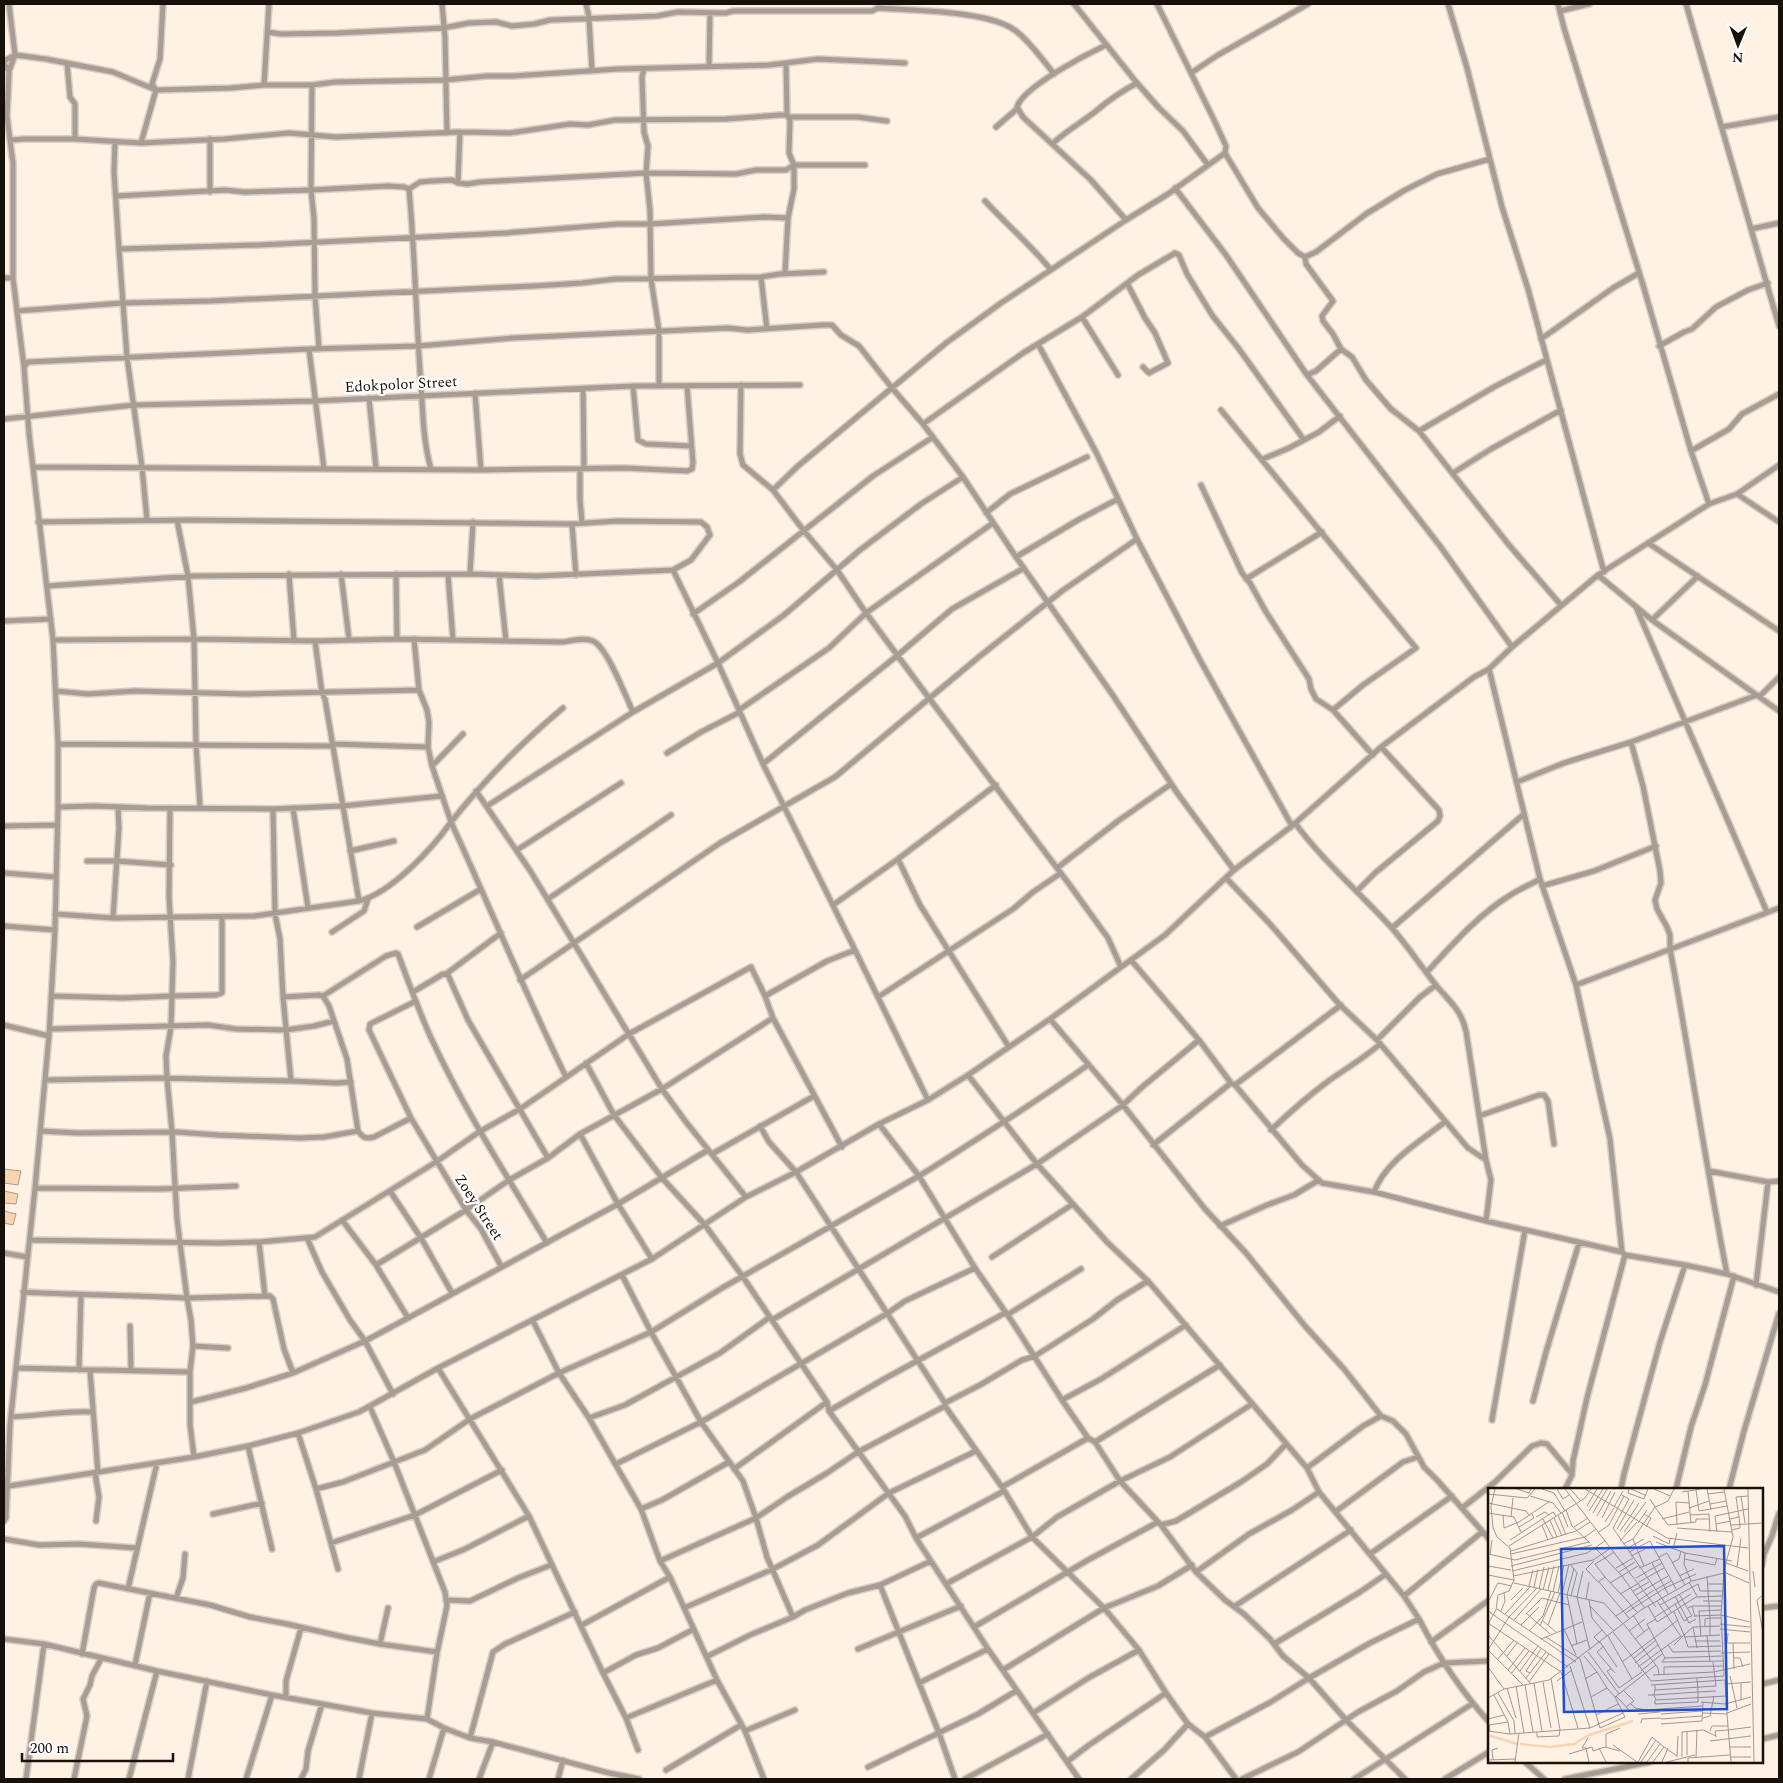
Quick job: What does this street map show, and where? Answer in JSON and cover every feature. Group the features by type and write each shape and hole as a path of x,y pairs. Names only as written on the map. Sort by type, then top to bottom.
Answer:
{"street":[{"path":"4,1521 6,1518 5,1485 11,1416 50,1029 58,825 58,744 53,640 28,433 24,367 14,278 13,163 6,111 9,71 15,55 9,4"},
{"path":"141,142 156,90 152,84 160,59 163,4"},
{"path":"264,84 269,4"},
{"path":"442,4 447,133"},
{"path":"586,4 589,18 592,71"},
{"path":"732,4 733,11"},
{"path":"1074,4 1137,83 1183,131 1208,164"},
{"path":"1157,4 1226,146 1225,153 1258,208 1284,239 1298,253 1306,257"},
{"path":"1191,72 1308,4"},
{"path":"1448,4 1502,207 1528,289 1604,572"},
{"path":"1558,4 1659,346 1709,504"},
{"path":"1560,11 1589,4"},
{"path":"1686,4 1779,326"},
{"path":"267,32 298,34 443,28 469,23 496,22 512,26 550,20 657,16 678,12 872,11 878,6 970,15 1004,25 1016,30 1031,45 1054,74"},
{"path":"710,13 710,67"},
{"path":"1106,45 1076,60 1054,74 1024,96 1019,102 1018,108 1023,117 1091,180 1126,220"},
{"path":"9,71 4,63 15,55 113,72 156,90 231,88 264,84 312,85 445,80 487,76 786,63 818,59 905,63"},
{"path":"67,63 70,97 75,104 75,139"},
{"path":"785,273 788,218 794,189 794,165 789,153 786,63"},
{"path":"644,69 642,77 644,132 648,146 646,173 650,210 651,278 659,331 659,386"},
{"path":"1052,144 1106,101 1137,83"},
{"path":"312,85 311,190 314,218 315,296 319,349"},
{"path":"996,127 1018,108"},
{"path":"10,140 75,139 141,142 224,139 289,133 311,136 370,136 460,132 510,133 570,124 588,125 615,120 645,121 788,116 857,117 887,121"},
{"path":"1722,127 1779,117"},
{"path":"458,183 460,132"},
{"path":"210,139 210,192"},
{"path":"115,142 114,172 127,357 147,520"},
{"path":"773,490 798,466 946,343 1225,153"},
{"path":"1306,257 1316,252 1366,214 1405,190 1437,174 1490,159"},
{"path":"409,189 420,182 452,180 467,184 646,173 736,174 756,170 786,170 794,165 865,165"},
{"path":"116,196 388,186 409,189"},
{"path":"1175,188 1226,255 1307,375 1440,546 1512,647"},
{"path":"409,189 414,237 414,291 425,448 430,469"},
{"path":"985,201 1051,270"},
{"path":"119,249 259,246 506,233 618,224 650,224 764,217 788,218"},
{"path":"1751,229 1779,222"},
{"path":"923,424 974,386 1082,317 1127,283 1174,253 1179,255 1187,274 1212,315 1304,440"},
{"path":"1306,257 1306,264 1333,301 1322,316 1322,321 1333,334 1341,349 1352,357 1366,380 1391,409 1419,431 1509,545 1561,605"},
{"path":"17,311 123,303 315,296 573,283 615,279 761,277 785,273 824,272"},
{"path":"1541,339 1614,288 1639,273"},
{"path":"761,277 767,329"},
{"path":"4,278 14,278"},
{"path":"1127,283 1155,333 1168,363 1149,373 1143,367"},
{"path":"1659,346 1692,329 1716,307 1748,290 1768,283"},
{"path":"1082,317 1118,375"},
{"path":"24,367 28,362 418,346 512,338 659,331 728,328 747,330 832,325 841,335 859,346 923,424 963,477 1016,557 1112,694 1171,784 1234,870"},
{"path":"1038,344 1096,452 1136,539 1200,660 1294,824 1392,928 1463,1018 1486,1160 1491,1180 1486,1221"},
{"path":"309,349 324,469"},
{"path":"1307,375 1316,371 1341,349"},
{"path":"1419,431 1494,387 1546,360"},
{"path":"741,385 740,454 743,465 773,490 837,570 866,613 996,785 1108,938 1121,967"},
{"name":"Edokpolor Street","path":"4,418 134,405 314,401 633,386 800,385"},
{"path":"633,386 638,440 646,444 691,446"},
{"path":"33,467 482,470 624,468 687,471 692,469 693,463 686,386"},
{"path":"582,523 580,499 583,389"},
{"path":"476,393 482,470"},
{"path":"1691,451 1729,429 1742,414 1779,394"},
{"path":"369,398 376,468"},
{"path":"1221,410 1416,648 1363,685 1333,710"},
{"path":"1453,473 1491,449 1561,410"},
{"path":"1262,459 1289,448 1319,432 1340,416"},
{"path":"693,614 739,582 873,476 933,437"},
{"path":"986,513 1010,494 1087,457"},
{"path":"5,1485 15,1486 194,1457 298,1433 370,1407 438,1368 652,1260 746,1197 796,1172 968,1076 1050,1020 1178,925 1234,870 1294,824 1381,747 1474,677 1489,669 1512,647 1598,575 1709,504 1738,494 1779,465"},
{"path":"487,806 633,712 718,663 784,614 860,550 921,504 963,477"},
{"path":"1201,485 1234,557 1309,679 1316,698 1333,710 1373,754"},
{"path":"1738,494 1779,522"},
{"path":"1016,557 1078,520 1118,499"},
{"path":"38,522 147,520 572,524 617,521 701,522 707,527 710,535 691,560 673,570 576,575 289,574 188,576 46,586"},
{"path":"177,520 188,576 194,639 196,744 200,807"},
{"path":"470,574 473,522"},
{"path":"667,753 739,711 829,648 866,613 993,522"},
{"path":"572,524 576,575"},
{"path":"1246,579 1322,532"},
{"path":"520,980 720,844 835,777 980,656 1062,591 1136,539"},
{"path":"1648,543 1779,631"},
{"path":"763,764 898,655 952,608 1024,568"},
{"path":"673,570 718,663 763,764 928,1100"},
{"path":"289,574 294,641"},
{"path":"341,574 349,639"},
{"path":"396,574 397,639"},
{"path":"448,575 453,640"},
{"path":"499,575 506,641"},
{"path":"1598,575 1652,620 1779,711"},
{"path":"1652,620 1698,576"},
{"path":"1636,607 1767,912"},
{"path":"4,621 51,619"},
{"path":"53,640 194,639 315,641 414,639 562,642 585,639 594,641 602,649 633,712"},
{"path":"414,639 420,690 429,722 428,747 432,766 451,822 520,980 566,1076"},
{"path":"315,641 322,693 359,901"},
{"path":"1489,669 1540,879 1576,985 1610,1139 1624,1254 1587,1398 1573,1461 1572,1475 1566,1488"},
{"path":"1517,782 1564,763 1631,742 1684,721 1759,696 1779,678"},
{"path":"56,691 88,694 135,691 195,694 420,690"},
{"path":"55,914 113,918 222,917 276,914 368,899 382,892 420,859 437,841 476,790 517,749 564,708"},
{"path":"432,766 463,734"},
{"path":"1631,742 1656,846 1661,883 1655,900 1670,935 1670,949 1709,1171 1712,1200 1727,1274"},
{"path":"58,744 428,747"},
{"path":"1357,891 1438,821 1440,816 1439,810 1431,800 1381,747"},
{"path":"517,850 621,783"},
{"path":"878,998 1013,909 1118,821 1171,784"},
{"path":"833,905 996,785"},
{"path":"476,790 517,850 575,942 662,1089 746,1197"},
{"path":"58,807 293,808 342,806 442,796"},
{"path":"113,918 119,828 118,807"},
{"path":"170,808 170,918 174,962 171,1027 166,1056 179,1242 193,1346 190,1372 190,1424 194,1457"},
{"path":"273,808 276,914 280,939 291,1081"},
{"path":"293,808 308,908"},
{"path":"1392,928 1524,814"},
{"path":"548,899 670,815"},
{"path":"4,826 58,825"},
{"path":"350,851 394,841"},
{"path":"1542,886 1594,871 1656,846"},
{"path":"898,859 920,905 1009,1047"},
{"path":"87,861 171,865"},
{"path":"4,873 56,877"},
{"path":"1227,878 1341,1005 1378,1042 1468,1148 1486,1160"},
{"path":"1427,972 1488,911 1508,896 1540,879"},
{"path":"417,927 481,889"},
{"path":"332,932 364,911 368,899"},
{"path":"1576,985 1779,908"},
{"path":"51,996 123,998 216,995 222,993 222,917"},
{"path":"4,926 55,930"},
{"path":"413,992 446,974 501,933"},
{"path":"765,996 827,961 854,950"},
{"path":"283,997 323,996 386,956 398,954 431,1038 479,1132 546,1243"},
{"path":"1131,960 1199,1040 1271,1130 1302,1165 1322,1183 1374,1192 1624,1254 1727,1274 1779,1292"},
{"path":"30,1240 259,1242 315,1237 436,1162 479,1132 520,1109 630,1034 751,967 773,1018 842,1146"},
{"path":"446,974 468,1020 548,1158"},
{"path":"1271,1130 1301,1102 1366,1057 1420,997 1436,985"},
{"path":"323,996 329,1006 348,1060 358,1132 367,1138 374,1137 411,1118"},
{"name":"Zoey Street","path":"416,1001 370,1024 371,1035 411,1118 466,1210 481,1228 501,1266"},
{"path":"1153,1145 1341,1005"},
{"path":"376,1266 466,1210 509,1180 548,1158 580,1134 662,1089 773,1018"},
{"path":"1050,1020 1123,1106 1205,1209 1246,1253 1381,1416 1393,1421 1406,1434 1424,1467 1488,1538"},
{"path":"50,1029 208,1026 236,1029 286,1030 334,1021"},
{"path":"4,1025 49,1036"},
{"path":"589,1418 625,1405 720,1353 771,1319 859,1270 1037,1164 1123,1106 1141,1088 1199,1040"},
{"path":"586,1063 614,1114 662,1178 705,1225 743,1277 827,1402 829,1411 905,1516 916,1538 988,1649 1016,1691 1068,1761 1078,1779"},
{"path":"316,1489 343,1482 424,1450 470,1419 559,1373 651,1332 722,1288 919,1176 1088,1066"},
{"path":"968,1076 1037,1164 1107,1242 1148,1281 1307,1468 1319,1492 1404,1596 1444,1663 1472,1704 1488,1721"},
{"path":"46,1080 167,1078 337,1084 351,1082"},
{"path":"1479,1116 1539,1095 1544,1096 1548,1101 1554,1144"},
{"path":"191,1402 246,1388 293,1373 365,1341 814,1096"},
{"path":"1374,1192 1378,1179 1386,1170 1406,1151 1445,1122"},
{"path":"879,1124 919,1176 975,1268 1035,1356 1062,1400 1088,1438 1096,1442 1120,1481 1160,1524 1196,1572 1225,1600 1235,1606 1274,1644 1283,1656 1309,1678 1346,1720 1405,1779"},
{"path":"760,1126 769,1142 796,1172 945,1404 1003,1489 1032,1537 1104,1608 1139,1650 1188,1724 1205,1737 1236,1779"},
{"path":"40,1132 172,1132 300,1138 358,1132"},
{"path":"580,1134 618,1204 652,1260"},
{"path":"1709,1171 1768,1182 1779,1181"},
{"path":"1220,1226 1287,1198 1319,1180"},
{"path":"1756,1284 1768,1182"},
{"path":"35,1188 236,1186"},
{"path":"390,1191 421,1238 452,1293"},
{"path":"992,1256 1073,1204"},
{"path":"342,1220 376,1266 408,1318"},
{"path":"1492,1420 1525,1230"},
{"path":"307,1238 322,1272 350,1320 365,1341 393,1394"},
{"path":"259,1242 265,1296"},
{"path":"1533,1401 1579,1243"},
{"path":"4,1252 28,1257"},
{"path":"1621,1488 1660,1342 1685,1265"},
{"path":"616,1464 701,1422 888,1313 905,1301 975,1268"},
{"path":"829,1411 917,1361 1006,1314 1081,1268"},
{"path":"622,1275 701,1422 743,1481 767,1557 793,1618"},
{"path":"1676,1488 1691,1426 1705,1385 1734,1276"},
{"path":"660,1561 756,1518 787,1496 827,1474 858,1452 1022,1360 1035,1356 1148,1281"},
{"path":"23,1292 187,1298 270,1296 273,1299 284,1349 293,1373"},
{"path":"79,1370 81,1295"},
{"path":"1729,1488 1779,1312"},
{"path":"533,1321 559,1373 589,1418 641,1509 660,1561 670,1577 708,1656 717,1680 745,1731 762,1778"},
{"path":"1062,1400 1101,1379 1186,1325"},
{"path":"130,1326 131,1370"},
{"path":"193,1346 228,1348"},
{"path":"1096,1442 1220,1365"},
{"path":"16,1368 190,1372"},
{"path":"438,1368 529,1516 626,1718 638,1750"},
{"path":"90,1370 99,1497 96,1521"},
{"path":"734,1469 827,1402"},
{"path":"946,1584 1032,1537 1056,1517 1120,1481 1170,1457 1252,1404"},
{"path":"370,1407 394,1462 445,1592 447,1606 437,1652 427,1719"},
{"path":"11,1416 33,1416 80,1411 93,1412"},
{"path":"1307,1468 1363,1426 1381,1416"},
{"path":"298,1433 338,1569"},
{"path":"916,1538 1088,1438"},
{"path":"1462,1508 1495,1482 1532,1446 1540,1443 1547,1444 1572,1475"},
{"path":"974,1627 1068,1572 1160,1524 1176,1521 1267,1464 1286,1444"},
{"path":"248,1446 272,1549"},
{"path":"684,1608 773,1569 818,1545 889,1493 976,1451"},
{"path":"1335,1512 1403,1462 1418,1457"},
{"path":"641,1509 662,1500 730,1462"},
{"path":"128,1589 157,1463"},
{"path":"331,1543 415,1515 502,1470"},
{"path":"1196,1572 1249,1534 1292,1510 1319,1492"},
{"path":"1370,1554 1452,1496"},
{"path":"213,1514 262,1503"},
{"path":"1763,1560 1779,1514"},
{"path":"432,1562 529,1516"},
{"path":"1235,1606 1351,1530"},
{"path":"1404,1596 1482,1532"},
{"path":"4,1539 39,1544 79,1544 136,1548"},
{"path":"176,1598 183,1578 185,1554"},
{"path":"708,1656 750,1635 793,1618 806,1610 848,1593 880,1584 931,1561"},
{"path":"446,1600 470,1602 551,1564"},
{"path":"1003,1670 1104,1608 1158,1586 1192,1565"},
{"path":"1274,1644 1353,1597 1386,1574"},
{"path":"582,1625 670,1577"},
{"path":"82,1654 95,1585 99,1583 210,1605 250,1618 380,1644 437,1652"},
{"path":"880,1584 939,1733 955,1779"},
{"path":"135,1665 150,1593"},
{"path":"1431,1642 1488,1601"},
{"path":"858,1649 961,1606"},
{"path":"1763,1608 1779,1606"},
{"path":"380,1644 388,1608"},
{"path":"470,1738 493,1652 504,1644 575,1612"},
{"path":"1205,1737 1269,1703 1370,1643 1419,1619"},
{"path":"286,1697 286,1681 301,1628"},
{"path":"603,1673 636,1655 658,1648 694,1629"},
{"path":"4,1639 44,1644 101,1659 272,1695 372,1713 427,1719 470,1738 563,1760 609,1776 639,1779"},
{"path":"26,1779 44,1644"},
{"path":"919,1683 988,1649"},
{"path":"1032,1713 1090,1677 1139,1650"},
{"path":"74,1779 87,1716 83,1699 101,1659"},
{"path":"1242,1779 1298,1752 1346,1720 1398,1691 1424,1672 1444,1663 1488,1661"},
{"path":"130,1779 157,1671"},
{"path":"626,1718 717,1680"},
{"path":"1763,1684 1779,1680"},
{"path":"188,1779 207,1681"},
{"path":"868,1767 978,1714 1016,1691"},
{"path":"1068,1761 1166,1693"},
{"path":"246,1779 272,1695"},
{"path":"301,1779 306,1769 308,1751 322,1704"},
{"path":"1354,1779 1472,1704"},
{"path":"745,1731 796,1710"},
{"path":"360,1779 372,1713"},
{"path":"1130,1779 1164,1750 1188,1724"},
{"path":"666,1770 741,1725"},
{"path":"429,1779 444,1728"},
{"path":"965,1779 1048,1734"},
{"path":"1763,1739 1779,1735"},
{"path":"479,1779 493,1742"},
{"path":"1445,1779 1488,1753"},
{"path":"558,1779 563,1760"},
{"path":"1526,1763 1544,1779"},
{"path":"1565,1779 1645,1763"}],"shaded area":[{"path":"4,1169 21,1171 18,1185 4,1183"},
{"path":"4,1191 18,1194 16,1204 4,1203"},
{"path":"4,1211 16,1214 13,1225 4,1223"}]}
